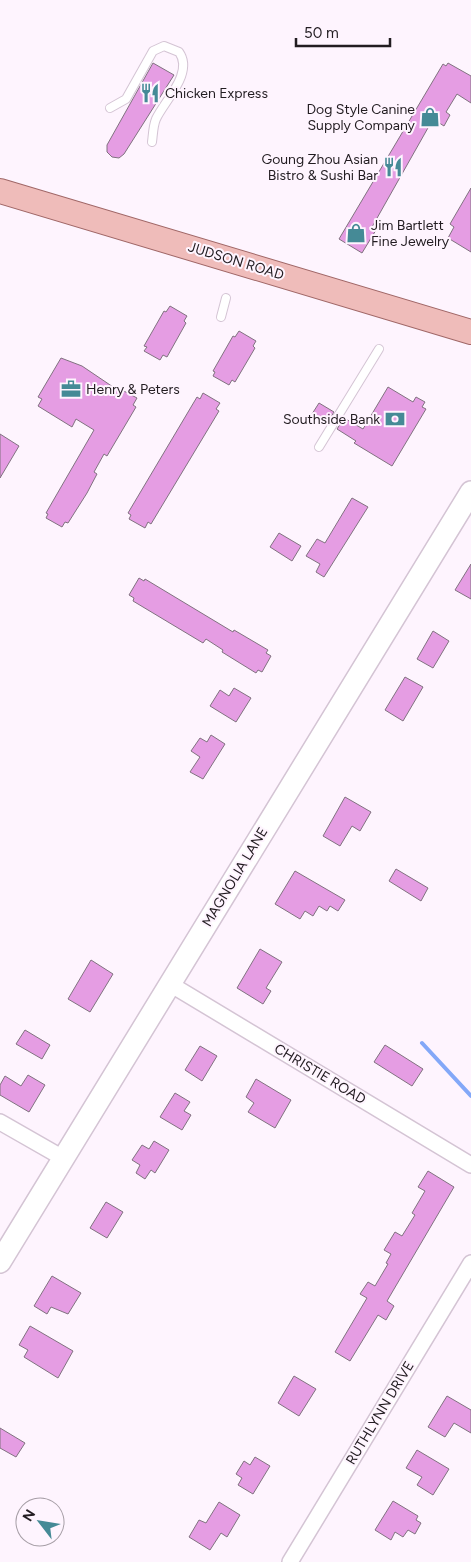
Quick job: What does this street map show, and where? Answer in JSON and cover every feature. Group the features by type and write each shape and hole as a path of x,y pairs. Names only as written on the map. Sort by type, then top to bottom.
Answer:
{"main road":[{"name":"JUDSON ROAD","path":"0,191 471,332"},
{"name":"MAGNOLIA LANE","path":"0,1262 471,492"}],"street":[{"name":"CHRISTIE ROAD","path":"170,984 471,1165"},
{"path":"0,1122 63,1158"},
{"name":"RUTHLYNN DRIVE","path":"290,1562 471,1263"}],"lane":[{"path":"110,108 126,99 153,51 164,46 179,52 184,62 182,72 155,121 152,142"},
{"path":"221,317 226,298"},
{"path":"320,447 378,349"}],"building":[{"path":"153,63 174,75 124,154 119,158 112,157 107,152 107,145"},
{"path":"448,63 471,76 471,103 457,94 446,112 450,115 444,126 433,119 372,227 376,230 362,253 339,239 443,64 446,66"},
{"path":"471,188 471,252 448,238 454,227 450,224"},
{"path":"170,306 187,316 184,321 186,323 167,357 163,355 160,360 144,351 147,347 144,346 164,311 166,312"},
{"path":"239,331 256,341 253,346 255,348 235,382 232,380 229,385 213,376 215,372 213,371 233,336 235,337"},
{"path":"61,358 82,366 119,391 120,389 137,398 133,405 136,407 107,456 104,454 94,472 97,474 87,493 68,523 65,522 62,527 46,518 48,514 46,513 94,430 76,419 72,427 38,406 42,399 38,397"},
{"name":"Southside Bank","path":"388,387 413,402 416,397 425,402 422,407 426,409 392,466 354,443 356,441 337,429 344,418 363,429"},
{"path":"203,393 220,403 216,409 219,411 151,524 148,522 145,528 129,519 131,515 128,513 197,397 200,399"},
{"path":"319,403 334,412 327,423 312,414"},
{"path":"0,434 19,446 0,478"},
{"path":"352,498 368,507 324,577 316,572 320,564 306,556 317,539 325,543"},
{"path":"279,533 301,546 292,561 270,547"},
{"path":"471,564 471,599 455,590"},
{"path":"139,578 144,581 145,579 233,632 234,630 268,650 266,653 271,656 262,672 258,670 256,673 222,652 223,650 206,639 203,643 133,601 134,598 129,595"},
{"path":"433,631 449,641 433,668 417,659"},
{"path":"405,677 423,687 403,721 385,710"},
{"path":"234,688 251,698 236,722 210,706 220,690 229,696"},
{"path":"211,735 225,744 203,779 190,772 200,757 191,751 200,738 207,742"},
{"path":"345,797 371,812 360,831 352,826 340,846 323,836"},
{"path":"396,869 428,888 421,901 389,881"},
{"path":"295,871 345,900 338,911 330,906 327,911 319,906 313,916 305,911 300,919 275,904"},
{"path":"260,949 282,962 266,988 271,991 263,1004 237,988"},
{"path":"91,960 113,974 90,1012 68,999"},
{"path":"25,1030 50,1045 42,1059 16,1044"},
{"path":"385,1045 423,1069 412,1086 374,1062"},
{"path":"200,1046 217,1056 202,1081 185,1070"},
{"path":"28,1075 45,1085 29,1112 0,1095 0,1085 5,1076 21,1086"},
{"path":"256,1079 291,1100 275,1128 248,1112 254,1103 246,1097"},
{"path":"175,1093 190,1102 184,1111 191,1115 182,1130 160,1117"},
{"path":"154,1141 169,1150 155,1173 151,1170 145,1179 136,1173 140,1165 132,1160 142,1145 149,1149"},
{"path":"428,1171 454,1187 387,1301 394,1306 386,1320 378,1315 350,1361 335,1352 367,1298 360,1294 368,1282 375,1286 388,1264 386,1263 391,1254 384,1250 395,1232 402,1236 415,1215 412,1213 425,1191 418,1187"},
{"path":"106,1202 123,1212 107,1238 90,1228"},
{"path":"52,1276 81,1293 68,1314 51,1307 47,1314 34,1306"},
{"path":"30,1326 73,1351 58,1378 24,1357 28,1350 19,1345"},
{"path":"294,1376 316,1389 299,1416 278,1403"},
{"path":"447,1396 471,1410 471,1433 454,1423 445,1437 428,1427"},
{"path":"0,1428 25,1443 16,1457 0,1448"},
{"path":"417,1450 449,1469 433,1495 417,1485 422,1477 406,1468"},
{"path":"255,1457 270,1466 253,1494 238,1485 242,1478 236,1474 244,1461 250,1465"},
{"path":"393,1501 418,1516 416,1520 421,1523 415,1534 408,1530 403,1537 395,1532 391,1540 375,1530"},
{"path":"219,1502 240,1515 227,1537 221,1533 210,1550 189,1537 199,1520 206,1523"}],"waterway":[{"path":"422,1043 471,1096"}],"place":[{"name":"Chicken Express","path":"150,93"},
{"name":"Dog Style Canine Supply Company","path":"430,117"},
{"name":"Goung Zhou Asian Bistro & Sushi Bar","path":"393,167"},
{"name":"Jim Bartlett Fine Jewelry","path":"356,233"},
{"name":"Henry & Peters","path":"71,389"},
{"name":"Southside Bank","path":"395,419"}]}
